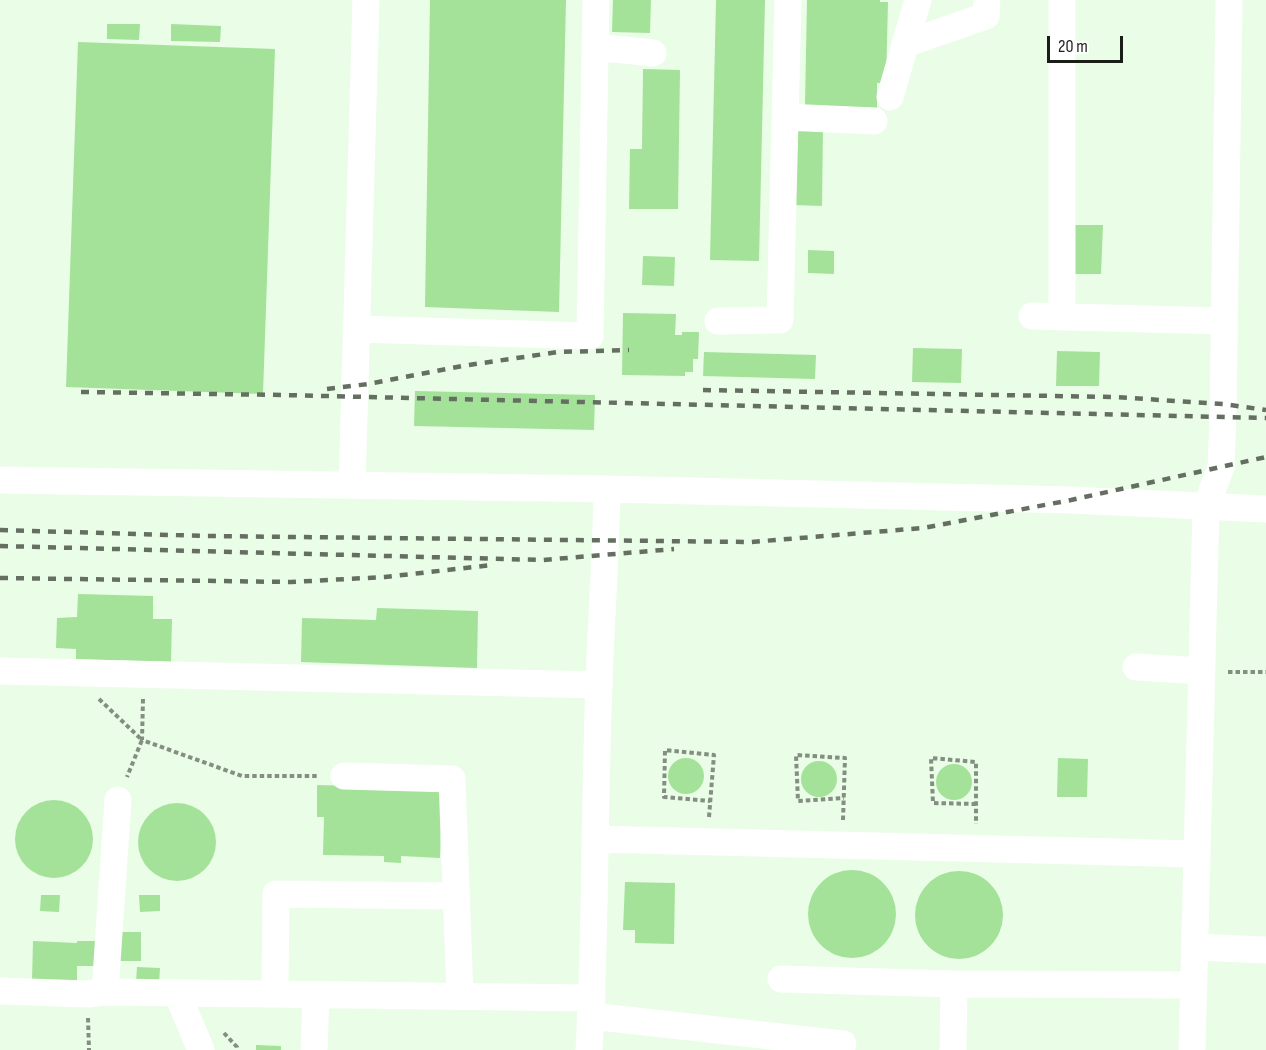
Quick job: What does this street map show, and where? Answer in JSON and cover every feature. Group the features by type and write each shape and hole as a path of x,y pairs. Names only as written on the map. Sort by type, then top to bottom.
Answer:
{"lane":[{"path":"352,485 366,0"},
{"path":"357,328 590,336 596,0"},
{"path":"718,321 780,320 788,0"},
{"path":"890,97 918,0"},
{"path":"905,45 986,16 987,0"},
{"path":"1062,0 1062,317"},
{"path":"1192,1050 1206,507 1221,466 1229,0"},
{"path":"595,47 653,53"},
{"path":"785,117 874,121"},
{"path":"1032,316 1224,321"},
{"path":"0,480 607,489 1071,500 1266,509"},
{"path":"589,1050 607,489"},
{"path":"1136,667 1202,671"},
{"path":"0,672 599,685"},
{"path":"344,776 452,779 460,996"},
{"path":"105,992 118,800"},
{"path":"596,839 1197,854"},
{"path":"275,994 276,894 456,896"},
{"path":"1195,947 1266,950"},
{"path":"781,979 954,984 1194,985"},
{"path":"953,1050 954,984"},
{"path":"0,991 87,994 105,992 460,996 592,1007 843,1044"},
{"path":"177,993 201,1050"},
{"path":"314,1050 316,995"}],"path":[{"path":"1202,671 1266,672"},
{"path":"70,673 142,740 242,776 344,776"},
{"path":"118,800 142,740 143,674"},
{"path":"706,842 710,801 714,755 665,750 664,797 710,801"},
{"path":"843,845 845,758 796,755 798,801 844,798"},
{"path":"976,804 933,803 931,758 976,762 976,804 976,849"}],"building":[{"path":"430,0 566,0 559,312 425,307"},
{"path":"613,0 651,0 650,33 612,32"},
{"path":"716,0 765,0 759,261 710,260"},
{"path":"807,0 880,0 880,2 888,2 886,83 877,83 877,108 805,105"},
{"path":"107,24 140,24 139,40 107,39"},
{"path":"171,24 221,26 220,42 171,41"},
{"path":"78,42 275,49 263,394 66,387"},
{"path":"643,69 680,70 678,209 629,209 630,149 642,149"},
{"path":"796,126 823,126 822,206 795,205"},
{"path":"1067,225 1103,225 1101,274 1065,274"},
{"path":"808,250 834,251 834,274 808,273"},
{"path":"643,256 675,257 674,286 642,285"},
{"path":"623,313 676,314 675,335 682,335 682,332 699,332 698,359 693,359 693,372 685,372 685,376 622,375"},
{"path":"913,348 962,349 961,383 912,382"},
{"path":"1057,351 1100,352 1099,386 1056,386"},
{"path":"704,352 816,355 815,379 703,376"},
{"path":"415,391 595,395 594,430 414,426"},
{"path":"78,594 153,596 153,619 172,619 171,662 76,659 76,649 56,648 57,618 77,617"},
{"path":"377,608 478,611 477,668 301,662 302,618 376,620"},
{"path":"686,758 699,763 704,776 699,789 686,794 673,789 668,776 673,763"},
{"path":"1058,758 1088,759 1087,797 1057,797"},
{"path":"819,761 832,766 837,779 832,792 819,797 806,792 801,779 806,766"},
{"path":"954,764 967,769 972,782 967,795 954,800 941,795 936,782 941,769"},
{"path":"317,785 442,788 440,858 401,856 401,863 384,862 384,856 323,855 324,817 317,817"},
{"path":"54,800 69,803 82,811 90,824 93,839 90,854 82,867 69,875 54,878 39,875 26,867 18,854 15,839 18,824 26,811 39,803"},
{"path":"177,803 192,806 205,814 213,827 216,842 213,857 205,870 192,878 177,881 162,878 149,870 141,857 138,842 141,827 149,814 162,806"},
{"path":"852,870 877,877 889,889 896,914 889,939 877,951 852,958 827,951 815,939 808,914 815,889 827,877"},
{"path":"959,871 984,878 996,890 1003,915 996,940 984,952 959,959 934,952 922,940 915,915 922,890 934,878"},
{"path":"625,882 675,883 674,944 635,943 635,930 623,930"},
{"path":"41,895 60,895 59,912 40,911"},
{"path":"139,895 160,895 160,911 140,912"},
{"path":"114,932 141,932 141,961 114,961"},
{"path":"33,941 77,943 77,941 96,941 95,966 77,966 77,981 32,980"},
{"path":"137,967 160,968 159,984 136,982"},
{"path":"256,1045 281,1046 281,1050 256,1050"}],"railway":[{"path":"327,389 558,352 629,350"},
{"path":"703,390 1114,397 1223,404 1266,410"},
{"path":"81,392 1266,418"},
{"path":"0,530 206,536 751,542 923,528 1071,500 1266,457"},
{"path":"0,546 543,560 674,549"},
{"path":"0,578 291,582 385,577 492,565"}]}
